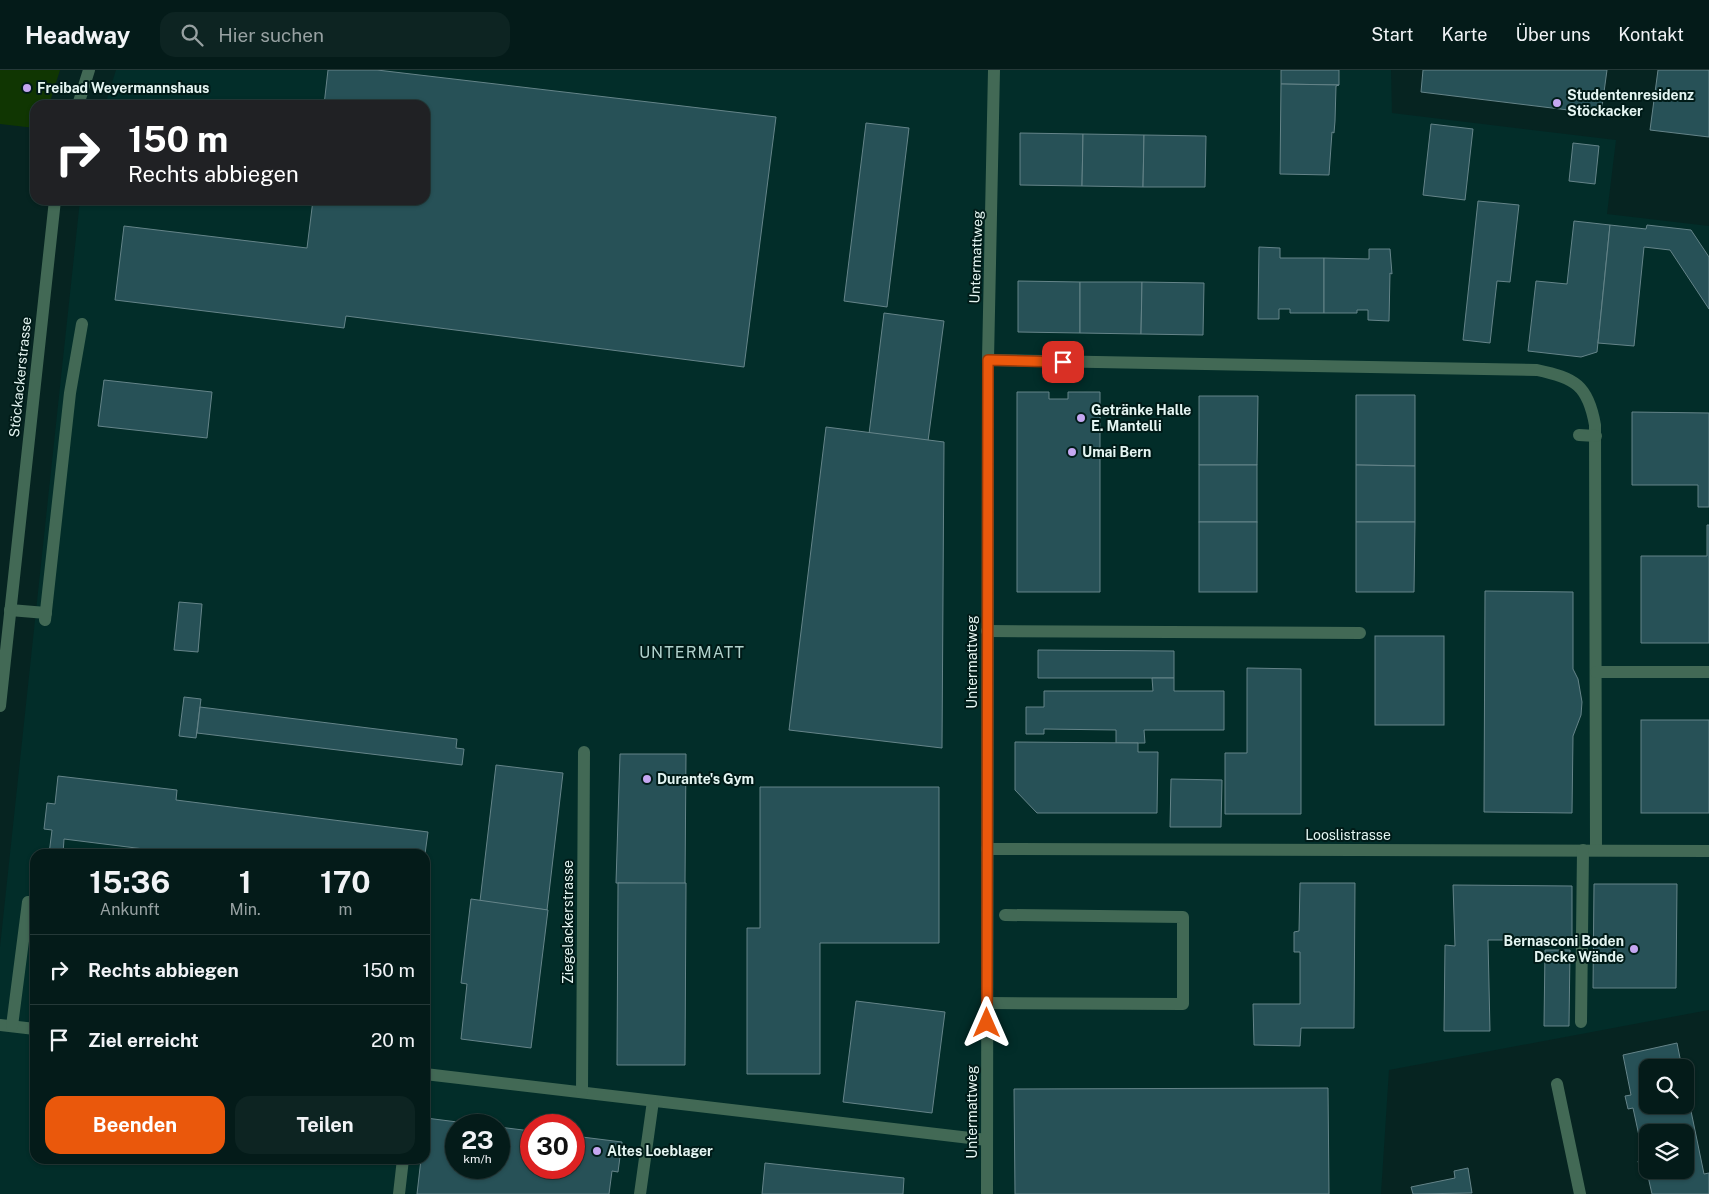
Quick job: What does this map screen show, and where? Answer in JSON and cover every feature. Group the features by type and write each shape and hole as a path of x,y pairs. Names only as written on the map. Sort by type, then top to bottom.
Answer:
{"street":[{"path":"80,100 89,70"},
{"name":"Untermattweg","path":"988,1194 986,1003 988,360 994,70"},
{"name":"Stöckackerstrasse","path":"0,706 54,205"},
{"path":"10,610 45,616 70,393 82,324"},
{"path":"988,360 1537,370 1562,375 1576,382 1585,392 1592,405 1596,436 1596,672 1581,1022"},
{"path":"1579,435 1596,436"},
{"path":"987,632 1360,633"},
{"path":"1596,672 1709,672"},
{"name":"Ziegelackerstrasse","path":"582,1092 584,752"},
{"name":"Looslistrasse","path":"987,849 1709,851"},
{"path":"30,902 28,902 6,1026 30,1028"},
{"path":"986,1003 1183,1004 1183,917 1005,915"},
{"path":"430,1075 987,1140"},
{"path":"1557,1084 1580,1194"},
{"path":"640,1194 653,1101"},
{"path":"398,1194 402,1164"}],"shaded area":[{"path":"116,70 1391,70 1392,113 1616,140 1607,214 1709,226 1709,1010 1389,1070 1381,1194 0,1194 0,947 79,205 430,205 430,100 107,100"}],"green space":[{"name":"Freibad Weyermannshaus","path":"0,70 60,70 51,100 30,100 30,127 0,124"}],"building":[{"path":"328,70 377,70 776,117 744,367 346,316 344,328 115,300 124,226 307,248 312,205 430,205 430,100 325,100"},
{"path":"1281,70 1339,70 1339,85 1281,84"},
{"name":"Studentenresidenz Stöckacker","path":"1423,70 1607,70 1601,114 1421,92"},
{"path":"1658,70 1709,70 1709,137 1650,130"},
{"path":"1281,84 1339,85 1336,86 1335,121 1334,133 1332,132 1329,175 1280,174"},
{"path":"866,123 909,128 887,307 844,301"},
{"path":"1431,124 1473,129 1465,200 1423,195"},
{"path":"1020,133 1083,134 1082,186 1020,185"},
{"path":"1083,134 1144,135 1143,187 1082,186"},
{"path":"1144,135 1206,136 1205,187 1143,187"},
{"path":"1573,143 1599,146 1595,184 1569,181"},
{"path":"1478,201 1519,205 1510,282 1497,281 1490,343 1463,340"},
{"path":"1574,221 1610,225 1597,352 1581,357 1528,351 1536,281 1567,284"},
{"path":"1610,225 1646,229 1647,225 1691,230 1709,257 1709,309 1670,250 1644,247 1634,346 1598,343"},
{"path":"1259,247 1280,248 1280,258 1324,258 1324,313 1290,313 1290,309 1279,309 1279,319 1258,319"},
{"path":"1369,249 1390,249 1392,274 1390,273 1389,321 1368,320 1368,310 1357,310 1357,313 1324,313 1324,258 1369,259"},
{"path":"1018,281 1080,282 1080,333 1018,332"},
{"path":"1080,282 1142,282 1141,334 1080,333"},
{"path":"1142,282 1204,283 1203,335 1141,334"},
{"path":"884,313 944,321 928,441 869,434"},
{"path":"104,380 212,392 207,438 98,426"},
{"path":"1017,392 1049,392 1049,399 1068,399 1068,392 1100,392 1100,592 1017,592"},
{"path":"1356,395 1415,395 1415,466 1356,465"},
{"path":"1199,396 1258,396 1257,465 1199,465"},
{"path":"1632,412 1709,413 1709,507 1698,507 1698,485 1632,485"},
{"path":"826,427 944,442 942,748 789,730"},
{"path":"1199,465 1257,465 1257,522 1199,522"},
{"path":"1356,465 1415,466 1415,522 1356,522"},
{"path":"1199,522 1257,522 1257,592 1199,592"},
{"path":"1356,522 1415,522 1414,592 1356,592"},
{"path":"1707,525 1709,525 1709,643 1641,643 1641,556 1707,556"},
{"path":"1485,591 1573,592 1573,669 1578,679 1582,702 1581,715 1573,736 1572,813 1484,812"},
{"path":"179,602 202,604 198,652 174,650"},
{"path":"1375,636 1444,636 1444,725 1375,725"},
{"path":"1038,650 1174,651 1174,678 1038,678"},
{"path":"1247,668 1301,669 1301,814 1225,814 1225,753 1247,753"},
{"path":"1152,678 1174,678 1174,691 1224,691 1224,730 1144,730 1145,743 1116,743 1116,730 1044,729 1044,734 1026,734 1026,707 1044,707 1044,691 1153,691"},
{"path":"184,697 201,699 196,738 179,736"},
{"path":"200,707 457,739 456,748 464,749 462,765 197,733"},
{"path":"1641,720 1709,720 1709,813 1641,813"},
{"path":"1015,742 1138,743 1138,752 1158,752 1157,813 1037,813 1015,790"},
{"path":"620,754 686,754 685,884 616,883"},
{"path":"496,765 563,773 547,910 480,901"},
{"path":"58,776 177,790 176,800 428,832 426,849 144,849 64,839 63,849 50,849 52,830 44,829 47,803 55,804"},
{"path":"1171,779 1222,780 1221,827 1170,827"},
{"path":"760,787 939,787 939,943 820,943 820,1074 747,1074 747,928 760,928"},
{"path":"618,883 686,883 685,1065 617,1065"},
{"path":"1300,883 1355,883 1354,1028 1301,1028 1300,1046 1254,1045 1253,1004 1300,1004 1300,952 1294,952 1294,932 1299,931"},
{"path":"1594,884 1677,884 1676,988 1593,988"},
{"path":"1453,885 1572,886 1572,946 1523,946 1523,940 1488,940 1490,1031 1444,1031 1445,945 1455,946"},
{"path":"471,899 548,910 531,1048 461,1039 467,984 461,983"},
{"path":"1545,950 1570,950 1569,1026 1544,1026"},
{"path":"856,1001 945,1012 932,1113 843,1102"},
{"path":"1677,1043 1680,1059 1639,1059 1639,1114 1692,1114 1694,1124 1639,1124 1639,1136 1633,1108 1628,1109 1625,1096 1631,1095 1623,1055"},
{"path":"1328,1088 1329,1194 1015,1194 1014,1089"},
{"name":"Altes Loeblager","path":"430,1119 445,1120 445,1179 510,1179 510,1128 520,1130 520,1179 585,1179 585,1137 622,1142 618,1172 612,1171 609,1194 417,1194 420,1164 430,1164"},
{"path":"1694,1126 1704,1174 1709,1173 1709,1194 1652,1194 1649,1179 1694,1179"},
{"path":"765,1163 904,1178 903,1194 762,1194"},
{"path":"1468,1168 1472,1193 1413,1194 1411,1187 1455,1178 1454,1171"}],"place":[{"name":"Freibad Weyermannshaus","path":"27,88"},
{"name":"Studentenresidenz Stöckacker","path":"1557,103"},
{"name":"Getränke Halle E. Mantelli","path":"1081,418"},
{"name":"Umai Bern","path":"1072,452"},
{"name":"Durante's Gym","path":"647,779"},
{"name":"Bernasconi Boden Decke Wände","path":"1634,949"},
{"name":"Altes Loeblager","path":"597,1151"}],"district":[{"name":"UNTERMATT","path":"692,652"}],"route":[{"path":"987,1023 988,360 1063,362"}]}
